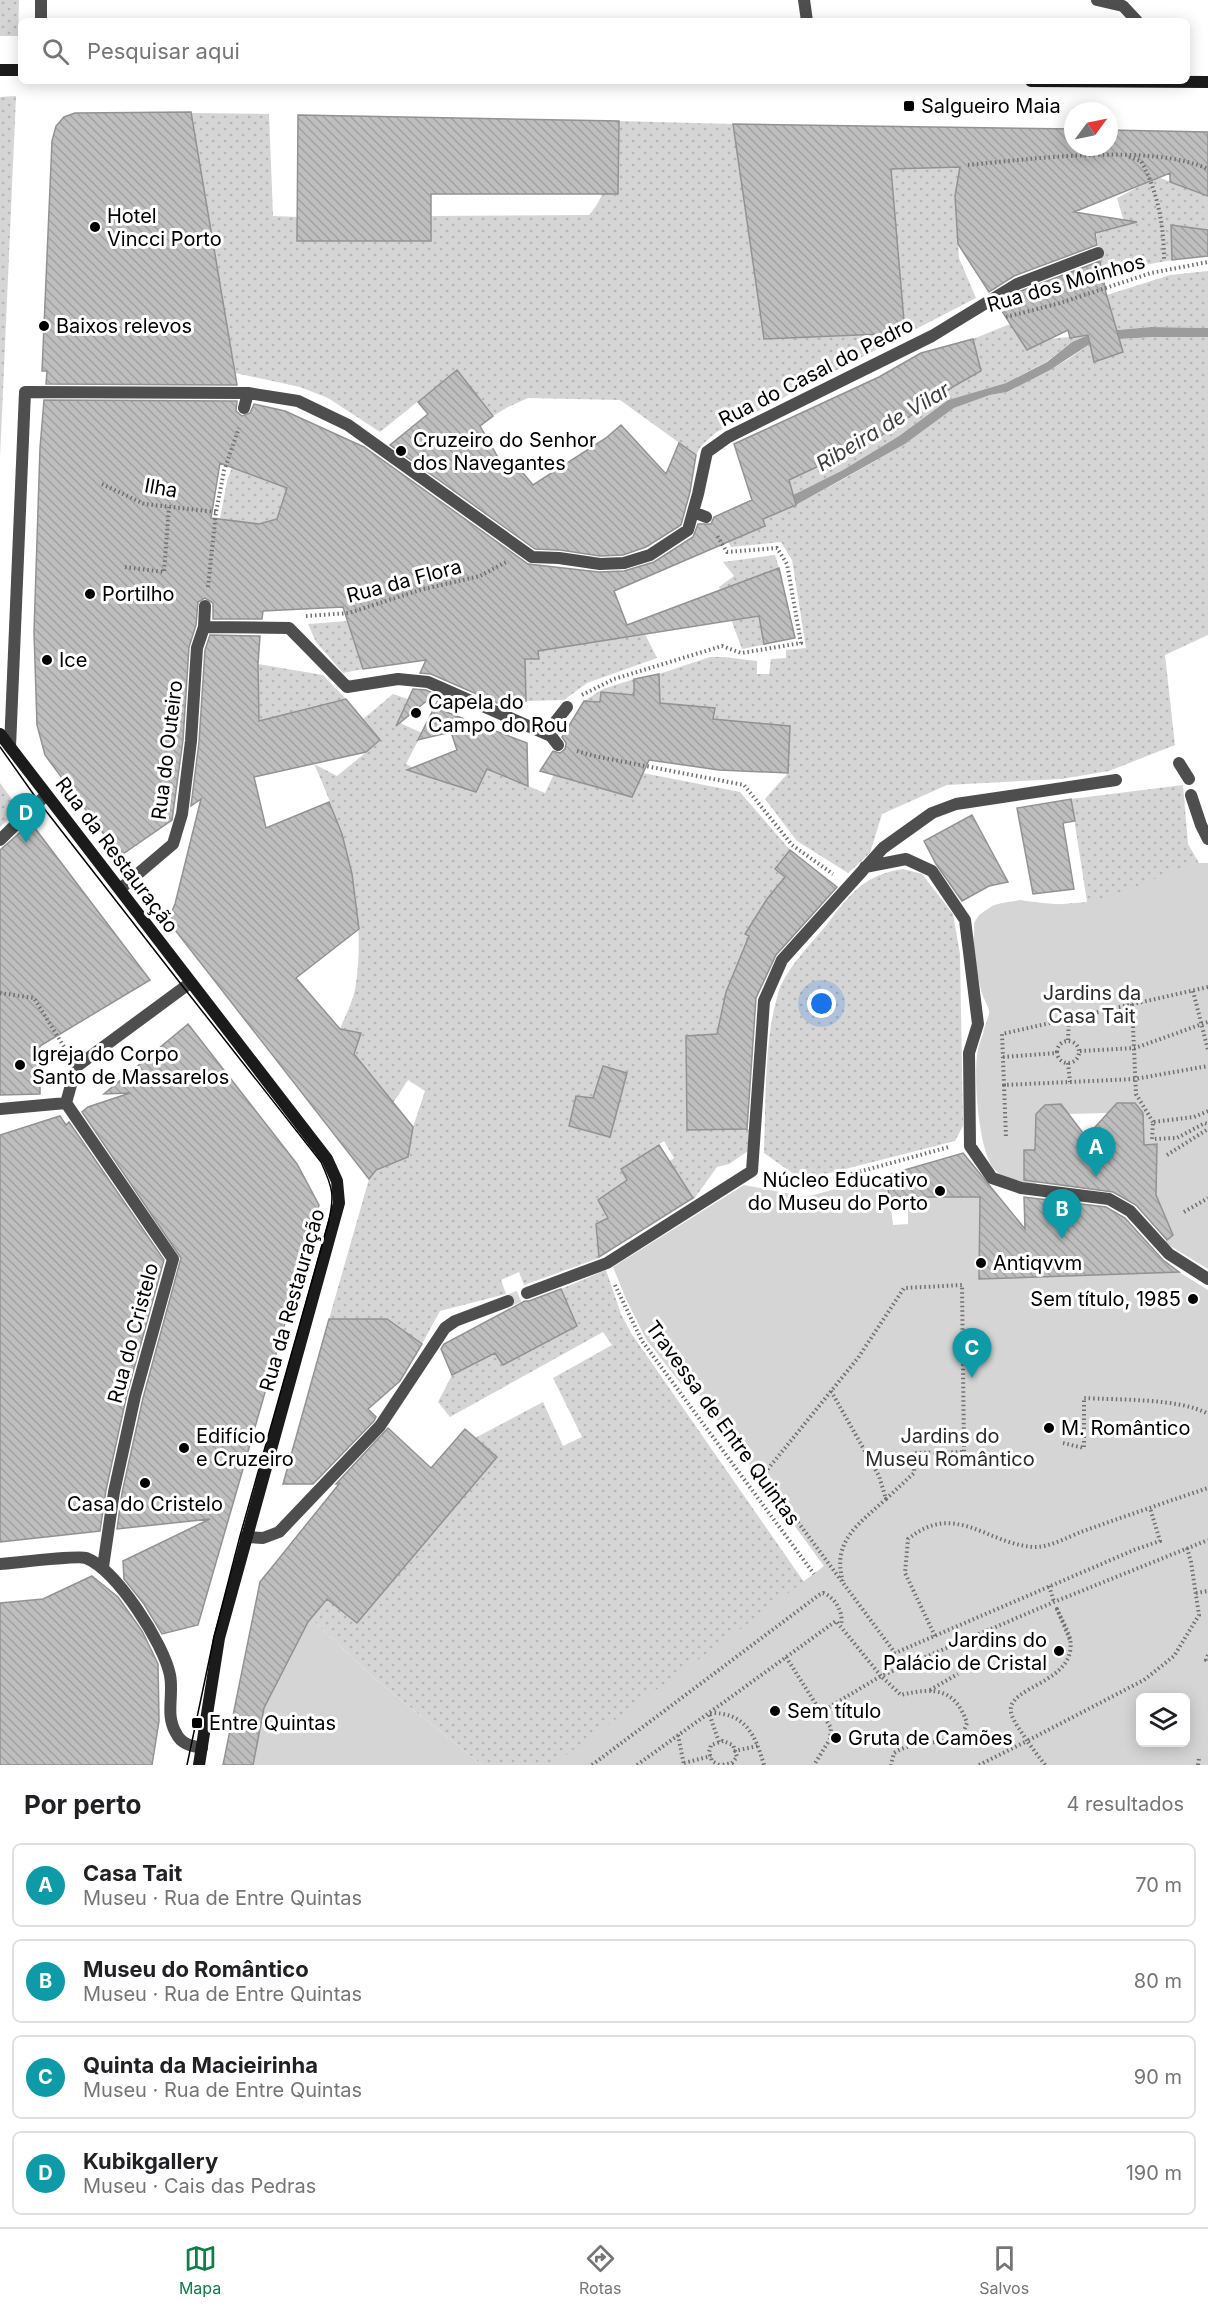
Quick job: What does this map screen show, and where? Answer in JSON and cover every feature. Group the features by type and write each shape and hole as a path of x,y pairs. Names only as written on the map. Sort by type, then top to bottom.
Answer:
{"main road":[{"path":"0,70 18,70"},
{"path":"1190,82 1208,82"},
{"name":"Rua da Restauração","path":"0,734 327,1159 337,1181 339,1203 219,1638 199,1765"}],"street":[{"path":"41,0 41,18"},
{"path":"804,0 807,18"},
{"path":"1096,0 1124,6 1134,18"},
{"name":"Rua do Casal do Pedro","path":"528,554 600,564 624,563 650,555 688,530 700,514 707,452 728,437 932,336 1017,284 1098,253"},
{"path":"10,747 25,392 248,393 298,401 348,425 528,554"},
{"path":"244,408 248,393"},
{"name":"Rua do Outeiro","path":"120,889 173,844 183,804 191,741 197,648 204,627 206,606"},
{"path":"204,627 289,628 347,687 398,680 428,682 554,740 556,721 567,707"},
{"path":"1179,763 1189,779"},
{"path":"526,1293 607,1263 756,1175 764,1001 782,960 883,848 932,813 956,804 1116,780"},
{"path":"0,840 46,795"},
{"path":"1191,795 1208,839"},
{"path":"865,867 906,859 932,871 965,920 978,1024 969,1053 970,1146 992,1178 1021,1188 1109,1199 1130,1211 1169,1254 1208,1279"},
{"path":"0,1109 66,1103 76,1067 190,983"},
{"name":"Rua do Cristelo","path":"66,1103 173,1259 135,1396 114,1491 103,1567"},
{"path":"246,1537 263,1538 279,1532 295,1516 380,1426 446,1328 455,1321 508,1301"},
{"path":"0,1564 84,1557 103,1567 119,1585 151,1631 161,1651 170,1675 170,1719 176,1734 184,1743 202,1748"}],"path":[{"path":"1123,155 1141,161 1154,189 1160,217 1164,261"},
{"path":"968,165 1033,159 1123,155 1153,157 1208,169"},
{"name":"Rua dos Moinhos","path":"1002,318 1060,303 1151,273 1208,262"},
{"path":"206,606 216,512 224,471 244,408"},
{"name":"Ilha","path":"102,484 144,504 216,512"},
{"path":"125,567 164,572 169,507"},
{"path":"567,707 586,692 614,679 722,646 741,653 801,643 787,564 777,548 727,552"},
{"name":"Rua da Flora","path":"289,628 301,617 349,613 420,590 480,576 528,554"},
{"path":"554,740 594,756 744,785 792,845 849,885"},
{"path":"1006,1138 1002,1034 1208,987"},
{"path":"1193,991 1208,1050"},
{"path":"0,993 34,998 76,1067"},
{"path":"1132,1004 1136,1095 1153,1122 1152,1139 1177,1138 1205,1123 1208,1124"},
{"path":"1068,1040 1069,1019"},
{"path":"1080,1051 1135,1048 1208,1022"},
{"path":"1068,1040 1077,1045 1080,1051 1078,1058 1068,1063 1060,1060 1057,1053 1058,1045 1068,1040"},
{"path":"1003,1057 1057,1053"},
{"path":"1068,1063 1070,1082"},
{"path":"1004,1085 1135,1079 1208,1066"},
{"path":"1153,1122 1194,1117 1208,1111"},
{"path":"1167,1155 1208,1129"},
{"path":"756,1175 804,1187 956,1146"},
{"path":"1184,1212 1208,1197"},
{"name":"Travessa de Entre Quintas","path":"615,1285 642,1341 814,1574"},
{"path":"844,1585 839,1563 845,1540 914,1473 915,1453 964,1452 962,1285 904,1288 858,1358 764,1475 844,1585 895,1653 1160,1541 1150,1508"},
{"path":"831,1391 879,1476 886,1499"},
{"path":"1063,1443 1084,1448 1084,1398 1152,1401 1197,1408 1208,1414"},
{"path":"935,1636 905,1573 908,1539 921,1528 945,1522 970,1527 1035,1547 1208,1488"},
{"path":"821,1712 880,1677 1054,1602 1208,1540"},
{"path":"979,1765 1144,1680 1174,1656 1199,1614 1187,1548"},
{"path":"1049,1586 1054,1602"},
{"path":"1196,1593 1208,1591"},
{"path":"592,1765 819,1595 828,1594 838,1608 842,1619 840,1626"},
{"path":"1045,1765 1027,1741 1011,1712 1011,1705 1017,1698 1064,1666 1070,1651 1070,1640 1067,1631 1057,1609 1070,1640"},
{"path":"637,1765 836,1621 880,1677 902,1695 929,1690 958,1674"},
{"path":"1208,1655 1206,1660 1208,1661"},
{"path":"786,1657 831,1728 830,1739 814,1765"},
{"path":"891,1765 894,1753 901,1748 945,1741 963,1733 967,1723 956,1701 946,1693 929,1690"},
{"path":"709,1713 719,1742"},
{"path":"709,1713 727,1713 738,1718 752,1733 764,1765"},
{"path":"678,1735 684,1764 711,1756"},
{"path":"719,1742 729,1742 736,1757 732,1762 723,1765 712,1761 711,1745 719,1742"},
{"path":"734,1750 758,1746"},
{"path":"1198,1765 1199,1758 1201,1758"}],"green space":[{"path":"0,0 19,0 18,36 0,36"},
{"path":"16,96 0,458 0,97"},
{"path":"191,113 269,114 273,216 298,217 297,241 431,241 431,216 589,215 602,196 606,184 619,121 733,124 765,339 905,333 887,126 912,126 917,168 967,160 955,196 959,258 976,298 715,433 701,446 696,455 620,400 528,398 493,416 457,370 380,432 328,398 300,387 235,373"},
{"path":"1147,173 1208,196 1208,230 1171,226 1172,260 1140,266 1104,280 1096,232 1125,225 1117,198 1144,184"},
{"path":"1208,271 1208,328 1151,327 1117,330 1107,295 1170,275"},
{"path":"1010,324 1027,350 1049,339 1088,335 1072,342 1046,362 1006,383 948,400 899,436 843,470 793,495 784,483 856,448 973,339"},
{"path":"1208,337 1208,635 1165,655 1175,745 1109,771 1061,779 947,785 882,814 870,853 848,873 797,841 765,799 788,773 790,726 713,719 715,708 679,705 660,709 659,674 710,657 724,657 757,661 757,674 769,674 771,659 786,658 786,650 806,648 792,560 781,542 731,547 728,542 765,526 763,519 796,505 905,444 954,408 990,395 1007,392 1067,360 1090,344 1094,362 1123,352 1119,339"},
{"path":"234,462 263,479 287,488 280,509 300,517 259,524 220,519 227,481"},
{"path":"775,555 779,568 729,587 737,617 785,595 790,614 763,622 768,644 742,649 719,587 734,576 723,562"},
{"path":"348,621 363,669 343,673 316,642 308,624"},
{"path":"642,628 657,658 587,683 564,700 526,701 525,659 536,641"},
{"path":"258,664 323,675 346,699 259,721"},
{"path":"634,679 635,705 627,695 602,692 600,702 584,701 603,689"},
{"path":"393,694 408,699 398,722 422,733 406,764 433,778 487,769 545,793 554,774 643,773 740,792 790,850 776,869 785,877 767,899 745,934 752,938 726,992 717,1034 686,1037 687,1130 752,1129 748,1151 729,1164 717,1167 694,1199 678,1176 597,1224 599,1258 524,1285 519,1272 501,1280 506,1294 440,1311 422,1344 387,1319 329,1319 369,1179 386,1158 393,1163 408,1157 413,1127 425,1091 408,1080 393,1103 354,1054 361,1033 340,1029 355,990 359,932 351,874 344,846 336,818 314,764 337,776 380,741 362,720","holes":["603,1066 627,1073 610,1137 569,1125 576,1096 593,1098","664,1141 674,1158 657,1170 646,1153","635,1159 650,1184 635,1194 621,1169"]},
{"path":"0,783 19,809 0,827"},
{"path":"1183,785 1188,844 1199,863 1208,863 983,1032 990,1012 982,993 974,923 979,915 994,905 1020,900 1051,905 1087,902 1071,799"},
{"name":"Jardins da Casa Tait","path":"1199,863 1208,863 1208,1269 1164,1242 1173,1235 1156,1195 1157,1144 1144,1145 1143,1113 1135,1103 1108,1113 1068,1114 1061,1104 1045,1105 1036,1114 1036,1150 1024,1151 1024,1169 1036,1169 1036,1186 1003,1176 994,1169 984,1146 978,1111 976,1075 978,1049 989,1014 980,985 974,951 975,929 981,914 992,907 1015,901 1065,905 1094,901"},
{"path":"903,869 922,874 953,914 960,954 963,1126 955,1141 802,1180 764,1153 768,1051 773,1012 778,994 786,975 852,894 878,876"},
{"name":"Jardins do Museu Romântico","path":"887,1175 893,1225 908,1224 908,1197 980,1197 980,1279 1179,1272 1208,1290 1208,1765 552,1765 824,1566 687,1379 681,1384 646,1339 613,1267 744,1185 806,1197"},
{"path":"606,1270 621,1314 631,1333 804,1582 628,1765 482,1765 374,1678 310,1618 258,1591 262,1578 274,1564 320,1606 327,1599 357,1623 497,1457 475,1438 543,1402 563,1446 582,1437 553,1378 612,1345 603,1332 450,1417 438,1402 452,1375 495,1352 503,1365 577,1326 561,1289"},
{"path":"310,1618 374,1678 482,1765 253,1765 264,1708"}],"shaded area":[{"path":"1151,327 1208,328 1208,337 1119,339 1117,330"},
{"path":"1088,335 1090,344 1050,370 1007,392 990,395 954,408 905,444 796,505 793,495 843,470 899,436 948,400 1006,383 1047,362 1072,342"}],"building":[{"name":"Hotel Vincci Porto","path":"191,112 237,385 46,384 47,371 42,371 52,141 56,126 64,117 75,113"},
{"path":"298,115 619,121 618,194 431,194 431,241 297,241"},
{"path":"733,124 1064,129 1064,156 1118,156 1118,130 1208,132 1208,196 1170,182 1170,173 1074,212 1137,222 1095,233 1097,245 1014,276 989,292 958,244 955,196 960,167 891,169 905,333 764,339"},
{"path":"1171,225 1208,230 1208,256 1172,260"},
{"path":"1100,261 1106,293 1123,352 1094,362 1088,335 1070,338 1068,330 1027,350 998,305 1021,291"},
{"path":"973,339 981,371 956,385 876,439 789,480 796,505 763,519 765,526 614,591 627,625 779,568 795,638 764,644 759,616 538,651 539,659 525,659 526,701 497,703 431,674 420,673 426,660 363,669 343,607 263,611 262,619 213,619 213,603 205,598 198,602 196,625 189,647 183,740 172,820 120,856 45,755 37,725 34,632 40,448 44,400 237,401 236,411 242,416 250,413 254,404 285,411 364,447 528,564 599,572 624,571 654,562 693,537 698,524 711,524 714,517 752,500 734,444 879,377 921,353","holes":["220,463 287,488 277,519 259,524 211,518"]},
{"path":"457,370 493,416 480,426 507,473 518,467 533,485 606,438 621,425 666,474 679,443 696,455 690,492 681,525 646,547 623,555 600,556 535,549 390,445 428,414 418,402"},
{"path":"210,635 260,636 259,721 346,699 380,740 366,752 254,777 266,828 329,802 342,834 352,874 359,929 296,978 340,1029 361,1033 354,1054 413,1127 408,1157 376,1170 369,1179 168,921 175,904 201,799 191,806 199,742 205,650"},
{"path":"659,674 660,703 715,708 713,719 790,726 788,773 719,770 649,760 632,797 540,771 553,751 560,753 565,749 566,743 562,737 584,701 600,702 601,692 634,695 634,679"},
{"path":"413,689 426,690 435,694 396,726"},
{"path":"440,696 462,706 436,708 527,743 528,786 487,769 476,792 407,770 457,750 451,732 418,740"},
{"path":"1071,799 1075,821 1063,823 1074,889 1033,894 1017,808"},
{"path":"972,815 1008,882 989,886 962,901 936,864 924,841"},
{"path":"31,823 150,980 40,1046 40,1094 0,1095 0,850"},
{"path":"790,850 837,887 776,955 756,998 747,1129 687,1130 686,1036 717,1034 726,992 749,936 745,934 767,899 785,877 775,869"},
{"path":"188,1024 297,1164 319,1205 198,1625 162,1634 144,1604 124,1579 123,1561 210,1519 117,1529 122,1493 143,1398 181,1258 82,1112 88,1107 130,1093 104,1094"},
{"path":"603,1066 627,1073 610,1137 569,1126 576,1096 593,1098"},
{"path":"1117,1103 1135,1103 1143,1113 1144,1145 1157,1144 1156,1195 1173,1235 1167,1240 1136,1205 1113,1192 1024,1180 1024,1150 1035,1150 1036,1114 1045,1105 1061,1104 1086,1137"},
{"path":"60,1116 66,1125 69,1122 164,1260 127,1394 106,1490 100,1531 0,1542 0,1135"},
{"path":"659,1145 693,1198 599,1257 596,1224 608,1218 598,1200 627,1180 621,1169"},
{"path":"963,1153 1025,1229 1024,1197 1106,1207 1125,1218 1163,1260 1179,1272 979,1279 980,1197 889,1197 887,1175"},
{"path":"561,1289 577,1326 503,1365 495,1353 452,1375 441,1349 444,1344 525,1301"},
{"path":"329,1319 387,1319 422,1344 400,1381 368,1409 376,1417 374,1421 313,1484 283,1484"},
{"path":"388,1428 431,1468 465,1429 497,1457 357,1623 327,1599 308,1622 264,1708 253,1765 223,1765 260,1582 339,1484 336,1484"},
{"path":"92,1576 118,1597 142,1631 158,1664 159,1721 152,1765 0,1765 0,1603 43,1599"}],"tunnel":[{"path":"508,1301 527,1293"}],"tram line":[{"path":"0,747 39,802 321,1162 332,1192 328,1224 240,1536 214,1637 187,1765"}],"place":[{"name":"Salgueiro Maia","path":"909,106"},
{"name":"Hotel Vincci Porto","path":"95,227"},
{"name":"Baixos relevos","path":"44,326"},
{"name":"Cruzeiro do Senhor dos Navegantes","path":"401,451"},
{"name":"Portilho","path":"90,594"},
{"name":"Ice","path":"47,660"},
{"name":"Capela do Campo do Rou","path":"416,713"},
{"name":"Kubikgallery","path":"26,843"},
{"name":"Igreja do Corpo Santo de Massarelos","path":"20,1065"},
{"name":"Casa Tait","path":"1096,1177"},
{"name":"Núcleo Educativo do Museu do Porto","path":"940,1191"},
{"name":"Museu do Romântico","path":"1062,1239"},
{"name":"Antiqvvm","path":"981,1263"},
{"name":"Sem título, 1985","path":"1193,1299"},
{"name":"Quinta da Macieirinha","path":"972,1378"},
{"name":"M. Romântico","path":"1049,1428"},
{"name":"Edifício e Cruzeiro","path":"184,1448"},
{"name":"Casa do Cristelo","path":"145,1483"},
{"name":"Jardins do Palácio de Cristal","path":"1059,1651"},
{"name":"Sem título","path":"775,1711"},
{"name":"Entre Quintas","path":"197,1723"},
{"name":"Gruta de Camões","path":"836,1738"}],"water label":[{"name":"Ribeira de Vilar","path":"883,427"}]}
